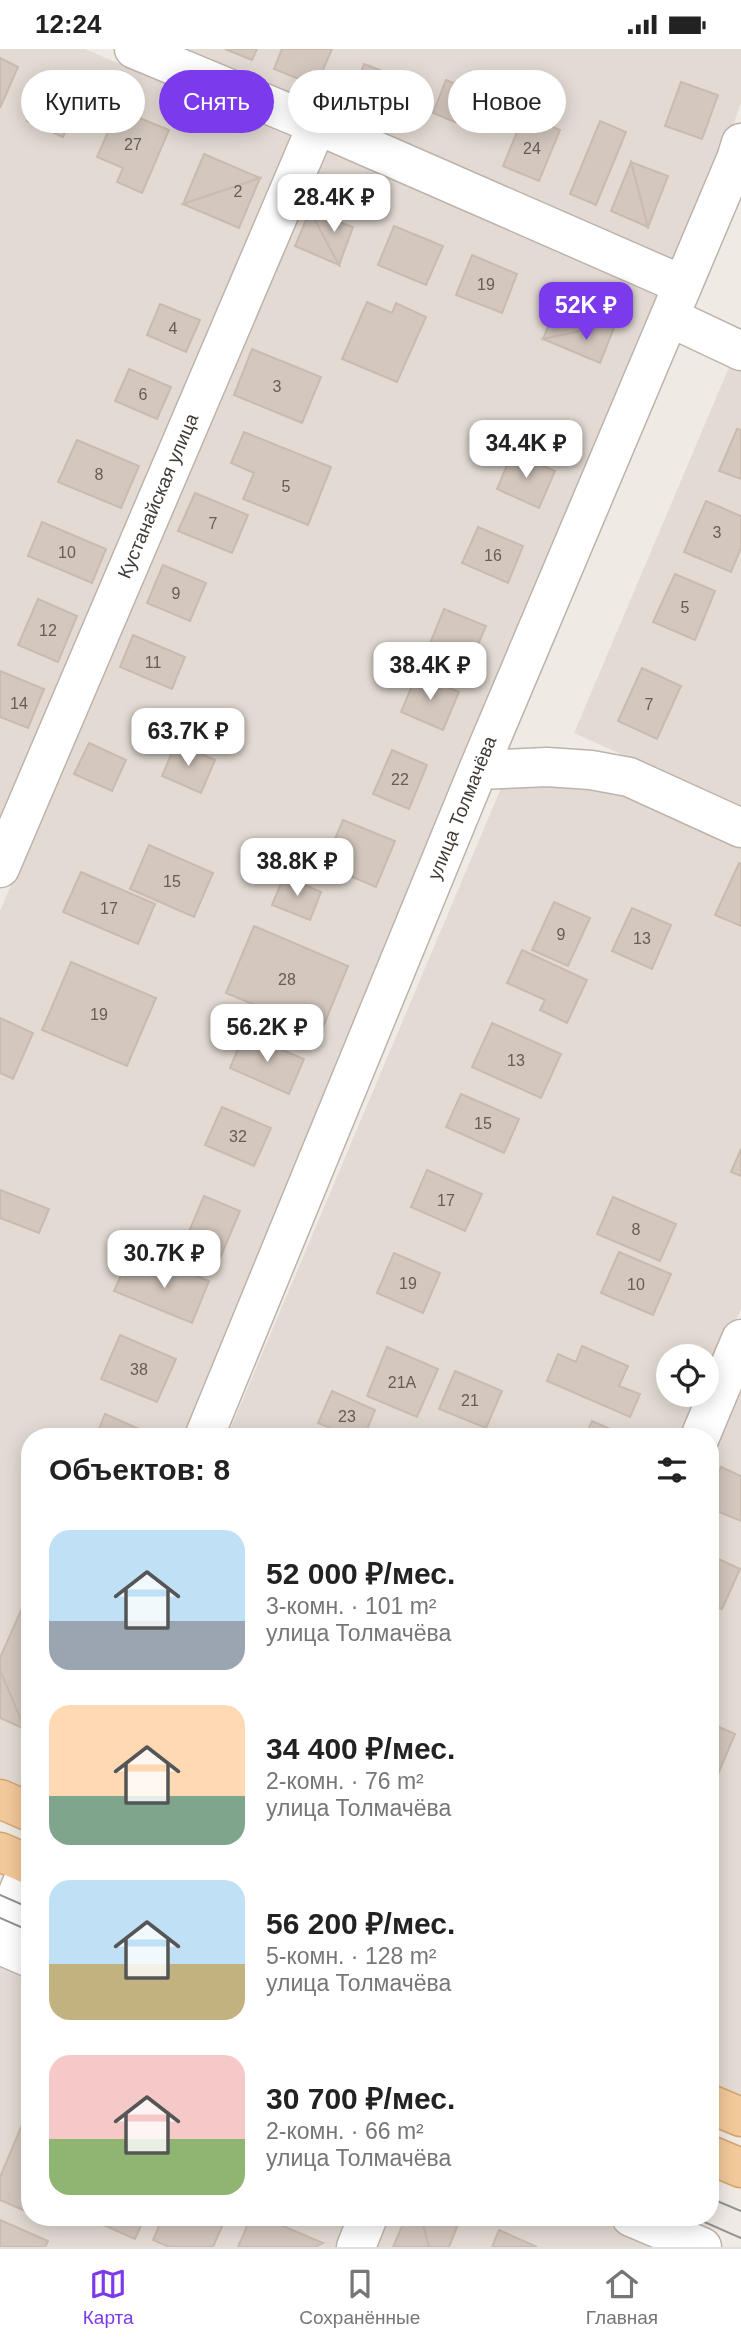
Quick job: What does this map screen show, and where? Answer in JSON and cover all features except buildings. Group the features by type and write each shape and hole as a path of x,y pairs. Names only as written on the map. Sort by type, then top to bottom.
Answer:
{"main road":[{"path":"0,1799 21,1808"},
{"path":"0,1852 21,1860"},
{"path":"719,2107 741,2117"},
{"path":"719,2159 741,2168"}],"street":[{"path":"134,49 288,113"},
{"name":"Кустанайская улица","path":"0,868 314,133"},
{"path":"333,133 676,301 741,351"},
{"name":"улица Толмачёва","path":"208,1428 478,770 741,143"},
{"path":"478,770 547,767 591,770 629,777 741,828"},
{"path":"704,1428 741,1339"},
{"path":"0,1935 21,1885"},
{"path":"0,1945 21,1954"},
{"path":"356,2247 364,2226"},
{"path":"652,2226 702,2247"}],"shaded area":[{"path":"0,49 85,49 134,70 21,70 21,133 145,133 145,75 159,81 159,133 274,133 274,130 293,138 0,829"},
{"path":"162,49 741,49 741,103 683,268 362,133 434,133 434,70 288,70 288,102 274,96 274,70 212,70"},
{"path":"328,145 665,291 188,1428 21,1428 21,1788 0,1779 0,911"},
{"path":"741,339 741,808 574,733"},
{"path":"504,781 552,783 619,794 741,847 741,1309 719,1361 719,1344 656,1344 656,1407 700,1407 691,1428 231,1428"},
{"path":"741,1372 741,2097 719,2087 719,1428 717,1428"},
{"path":"0,1967 21,1976 21,2226 610,2226 659,2247 0,2247"}],"tram line":[{"path":"0,1895 21,1904"},
{"path":"0,1918 21,1927"},
{"path":"719,2202 741,2211"},
{"path":"714,2226 741,2238"}]}
